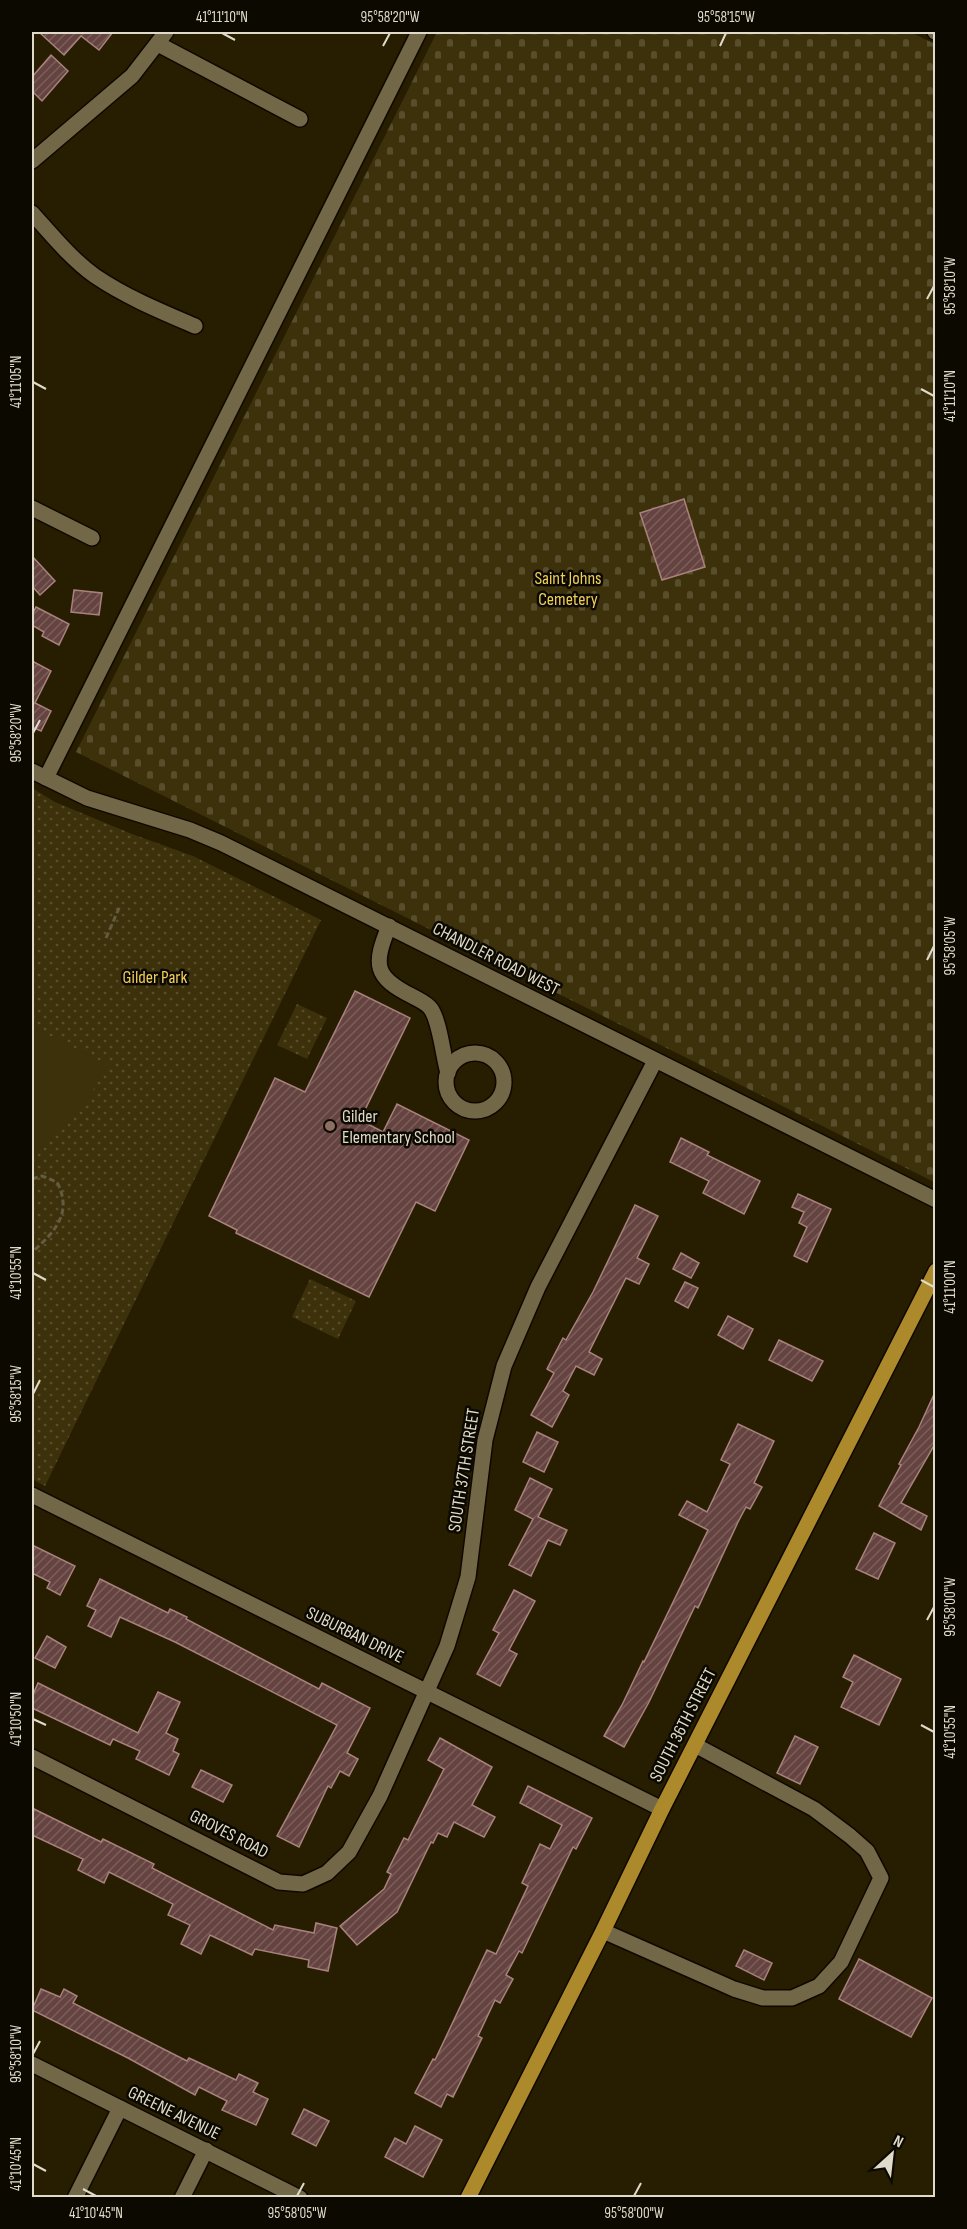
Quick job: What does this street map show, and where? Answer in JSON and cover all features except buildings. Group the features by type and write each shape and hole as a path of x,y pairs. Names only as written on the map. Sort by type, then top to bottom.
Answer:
{"main road":[{"name":"SOUTH 36TH STREET","path":"468,2198 662,1809 936,1271"}],"street":[{"path":"46,778 419,32"},
{"path":"32,161 132,76 162,38 300,119"},
{"path":"32,213 93,275 138,302 195,326"},
{"path":"32,507 92,538"},
{"name":"CHANDLER ROAD WEST","path":"32,771 87,798 190,830 210,839 936,1200"},
{"path":"389,926 378,958 381,973 392,986 424,1002 432,1009 448,1072"},
{"name":"SOUTH 37TH STREET","path":"380,1796 447,1646 468,1577 485,1440 504,1366 538,1287 655,1061"},
{"name":"SUBURBAN DRIVE","path":"32,1495 662,1809"},
{"path":"603,1931 734,1989 763,1998 792,1998 819,1986 841,1962 881,1878 867,1851 814,1809 695,1745"},
{"name":"GROVES ROAD","path":"32,1757 279,1882 303,1884 327,1873 349,1852 380,1796"},
{"name":"GREENE AVENUE","path":"32,2064 292,2196"},
{"path":"75,2198 120,2108"},
{"path":"182,2198 206,2151"}],"path":[{"path":"106,938 120,906"},
{"path":"32,1179 42,1176 57,1182 64,1202 61,1218 56,1227 32,1252"}],"green space":[{"name":"Saint Johns Cemetery","path":"437,32 910,32 935,44 934,1182 76,752"},
{"name":"Gilder Park","path":"32,788 55,802 193,856 321,920 45,1486 32,1479"},
{"path":"297,1004 327,1018 307,1059 277,1045"},
{"path":"32,1027 107,1064 76,1115 57,1134 32,1153"},
{"path":"310,1279 356,1301 338,1339 292,1317"}],"place":[{"name":"Gilder Elementary School","path":"330,1126"}]}
